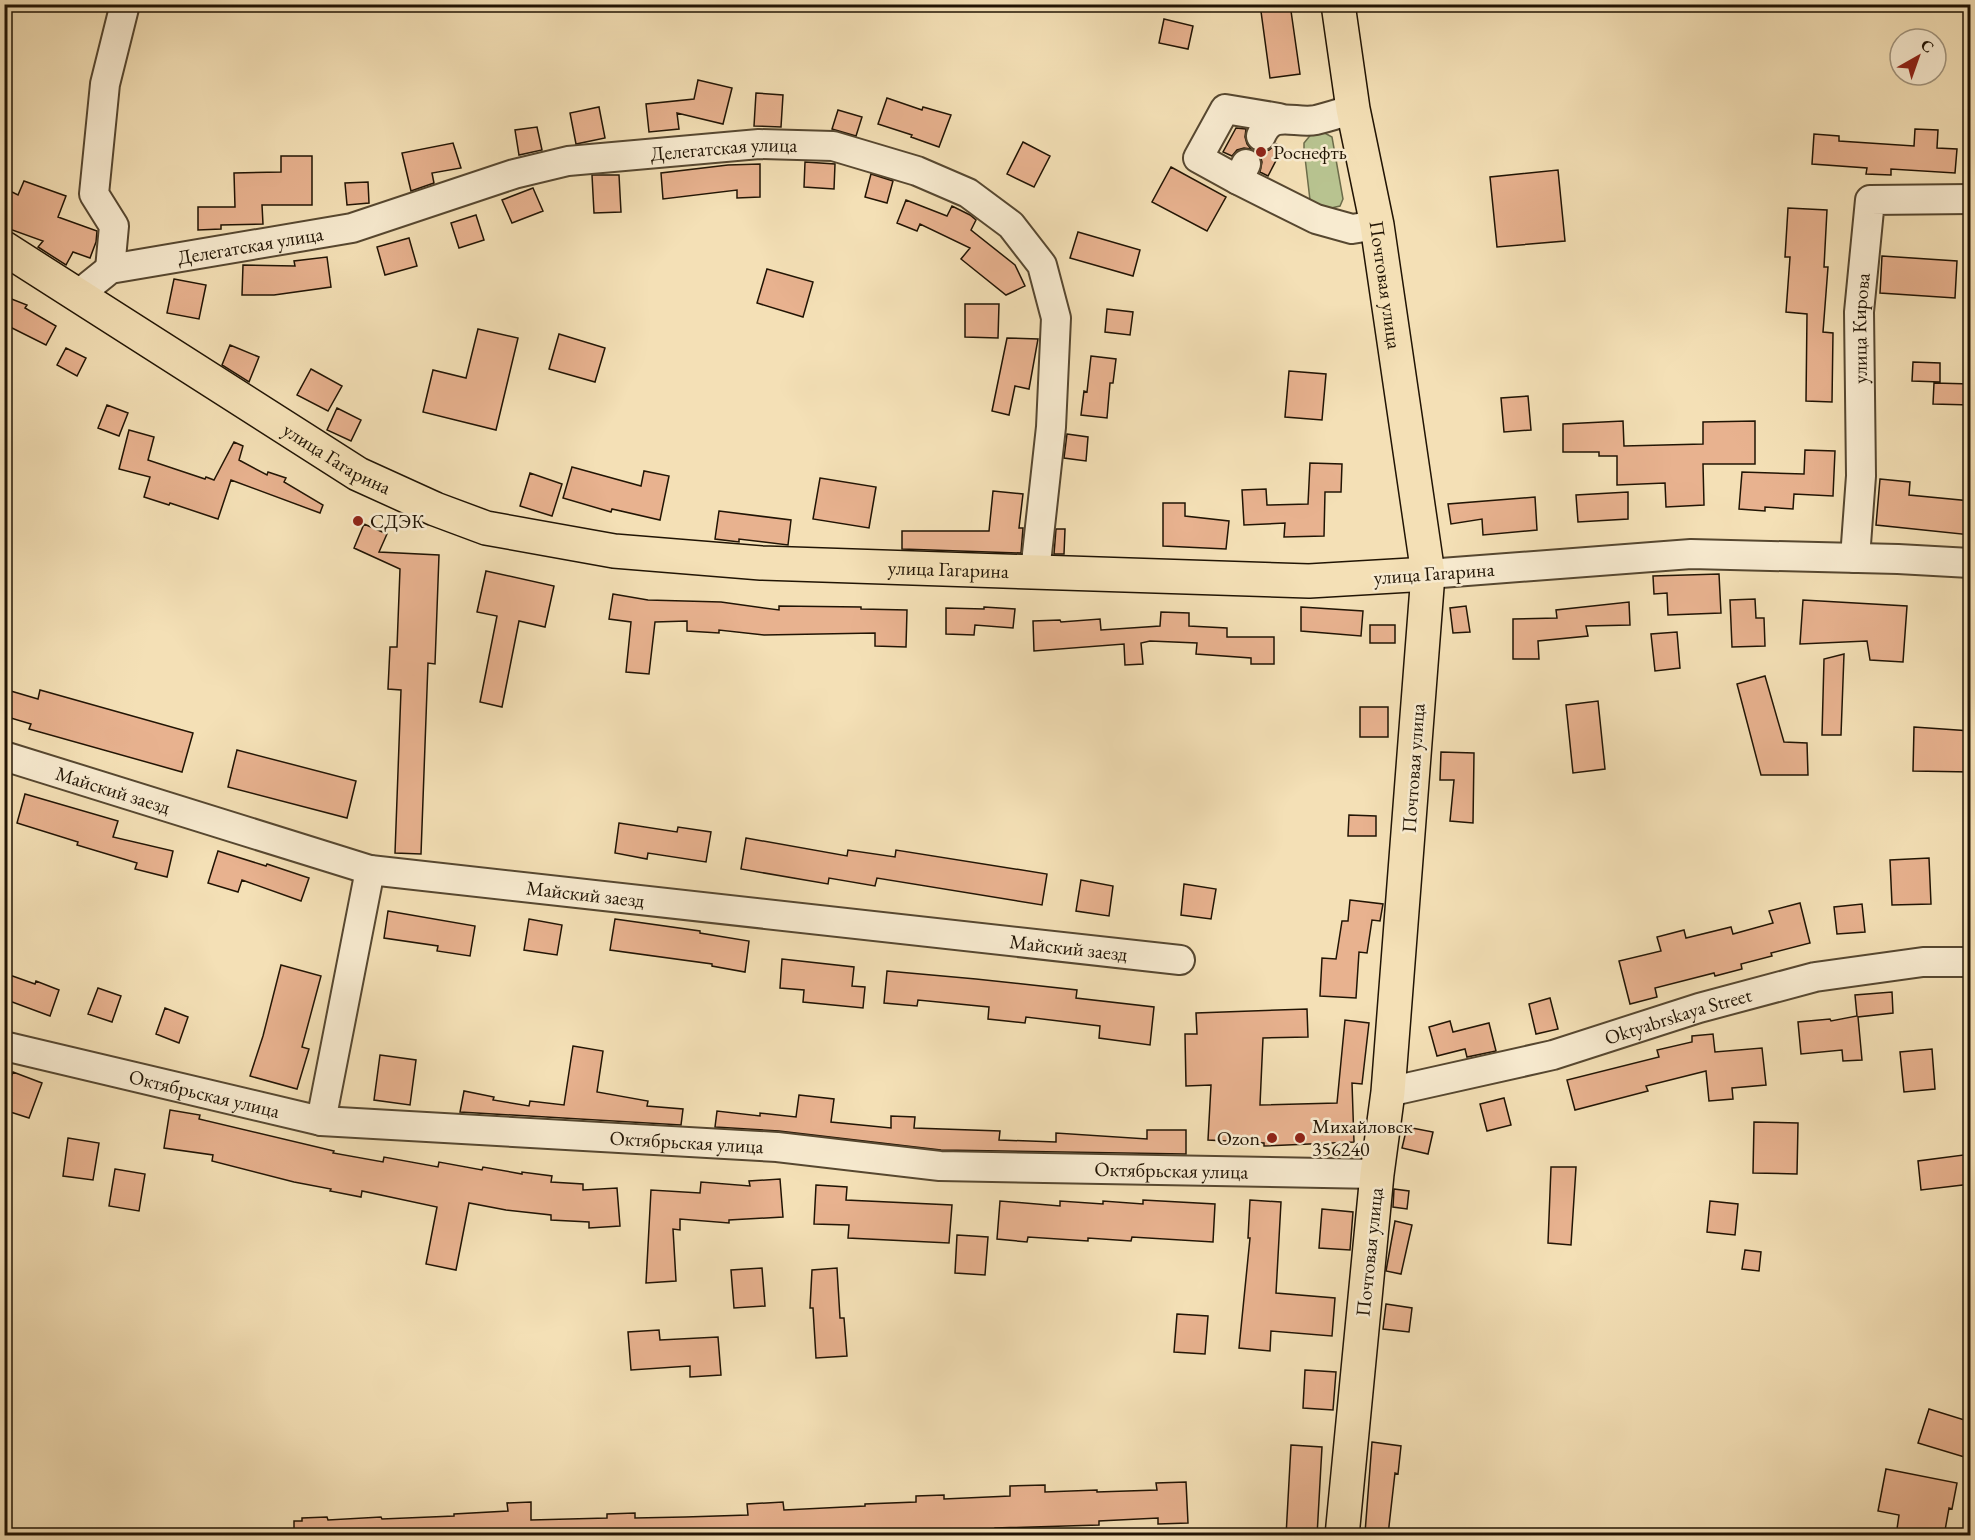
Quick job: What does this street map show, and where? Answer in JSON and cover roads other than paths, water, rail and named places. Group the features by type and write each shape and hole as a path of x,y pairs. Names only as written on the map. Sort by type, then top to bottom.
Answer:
{"main road":[{"name":"Почтовая улица","path":"1338,4 1353,109 1377,225 1428,574 1388,1092 1377,1174 1342,1536"},
{"name":"улица Гагарина","path":"4,248 358,474 435,509 486,528 614,551 761,563 1310,581 1428,574"}],"street":[{"path":"110,269 114,225 94,194 105,84 125,4"},
{"path":"1353,109 1313,120 1270,127 1225,109 1198,158 1242,172 1316,219 1352,229 1377,225"},
{"name":"Делегатская улица","path":"79,294 110,269 352,228 514,174 568,161 759,144 833,146 917,171 968,194 1011,225 1042,265 1056,318 1051,427 1035,572"},
{"name":"улица Кирова","path":"1855,558 1861,476 1859,312 1870,200 1971,199"},
{"name":"улица Гагарина","path":"1428,574 1691,554 1971,563"},
{"name":"Майский заезд","path":"4,756 370,870 1180,960"},
{"path":"321,1121 370,870"},
{"name":"Oktyabrskaya Street","path":"1388,1092 1553,1054 1700,1008 1815,977 1923,962 1971,962"},
{"name":"Октябрьская улица","path":"4,1046 321,1121 777,1147 940,1166 1377,1174"}],"place":[{"name":"Роснефть","path":"1261,152"},
{"name":"СДЭК","path":"358,521"},
{"name":"Ozon","path":"1272,1138"},
{"name":"Михайловск 356240","path":"1300,1138"}]}
